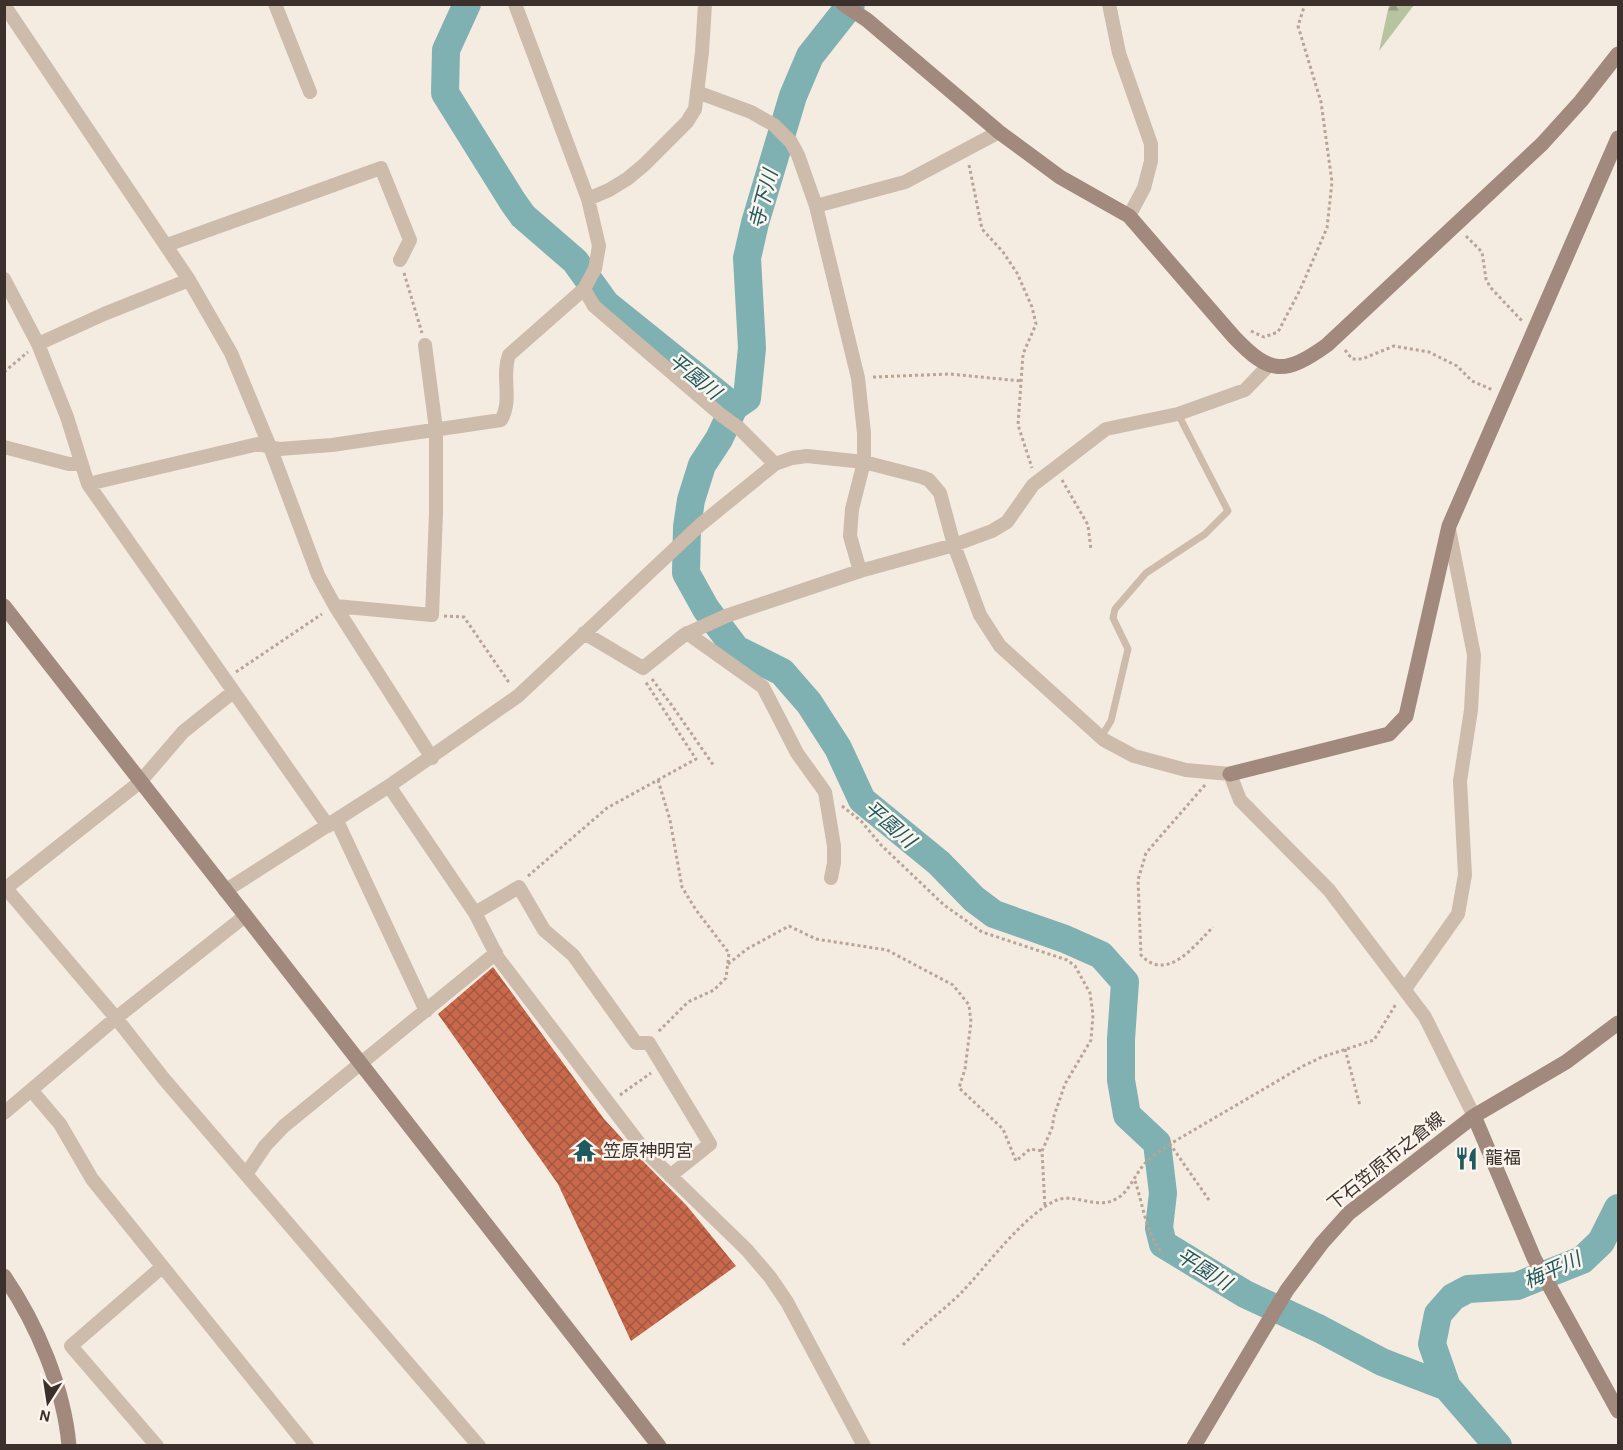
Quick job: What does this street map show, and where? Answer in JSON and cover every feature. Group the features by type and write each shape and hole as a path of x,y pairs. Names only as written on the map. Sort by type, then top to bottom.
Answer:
{"street":[{"path":"275,4 310,92"},
{"path":"88,483 258,444 279,449 332,445 501,420 507,410 506,365 509,355 584,289 595,269 599,246 588,199 515,4"},
{"path":"588,199 609,190 644,165 687,122 695,109 705,4"},
{"path":"843,4 867,20 999,132 1060,177 1129,216 1234,337 1249,353 1268,366 1293,365 1306,360 1327,345 1542,144 1581,101 1618,54"},
{"path":"1109,4 1119,53 1151,144 1151,161 1144,188 1129,216"},
{"path":"4,5 138,206 167,245 231,353 270,447 318,575 335,606 432,758"},
{"path":"697,92 751,112 774,125 791,142 798,155 816,206 858,378 864,433 864,462 852,509 850,536 860,571"},
{"path":"816,206 905,182 999,132"},
{"path":"225,891 390,786 518,696 700,525 775,464 807,456 864,462 929,480 940,493 954,545 980,615 1000,646 1101,737 1134,756 1186,770 1230,774 1389,734 1406,716 1449,526 1618,138"},
{"path":"167,245 381,168 410,240 400,260"},
{"path":"4,279 11,308 38,344 67,417 88,483 224,680 332,823 426,1011"},
{"path":"38,344 104,314 189,280"},
{"path":"584,289 594,306 739,428 775,464"},
{"path":"335,606 432,615 436,513 436,429 425,345"},
{"path":"584,633 643,668 687,633 726,616 860,571 954,545 992,531 1006,522 1033,485 1106,429 1178,414 1245,390 1268,366"},
{"path":"4,447 69,464 82,464"},
{"path":"1405,989 1458,914 1465,875 1460,781 1471,710 1474,655 1449,526"},
{"path":"4,606 659,1446"},
{"path":"687,633 763,687 796,753 825,792 834,846 831,878"},
{"path":"233,692 183,732 140,782 5,887 116,1018 164,1079 479,1446"},
{"path":"1230,774 1240,800 1329,890 1425,1017 1474,1116 1534,1258 1618,1411"},
{"path":"390,786 475,914 496,953 645,1151 747,1250 788,1302 864,1446"},
{"path":"475,914 519,887 544,930 573,955 636,1043 650,1043 710,1144 670,1176"},
{"path":"4,1113 116,1018 245,916"},
{"path":"247,1173 265,1146 284,1126 362,1065 496,953"},
{"name":"下石笠原市之倉線","path":"1194,1446 1287,1290 1322,1243 1349,1213 1474,1116 1566,1062 1618,1023"},
{"path":"32,1091 65,1132 92,1179 307,1446"},
{"path":"157,1446 71,1346 162,1267"},
{"path":"4,1276 21,1301 47,1359 62,1407 69,1446"}],"lane":[{"path":"1101,737 1111,721 1128,649 1113,618 1115,609 1146,573 1205,534 1228,511 1178,414"}],"path":[{"path":"1234,337 1246,329 1264,337 1278,332 1300,290 1327,228 1332,182 1321,102 1298,26 1305,4"},
{"path":"959,153 968,162 982,229 1003,252 1017,273 1032,307 1036,324 1023,354 1018,425 1032,464 1033,485"},
{"path":"1455,225 1482,252 1486,279 1490,287 1522,322 1536,327"},
{"path":"400,260 425,345"},
{"path":"4,372 38,344"},
{"path":"1314,354 1329,359 1344,349 1352,358 1362,359 1394,346 1429,352 1457,366 1472,381 1506,396"},
{"path":"858,378 950,374 1021,381"},
{"path":"1055,468 1088,525 1091,550"},
{"path":"224,680 335,606"},
{"path":"432,615 464,617 518,696"},
{"path":"643,668 673,706 714,766"},
{"path":"519,887 536,867 607,808 696,759 670,717 648,688 643,676 643,668"},
{"path":"1211,772 1204,787 1146,853 1138,880 1141,955 1149,964 1163,966 1177,961 1213,927"},
{"path":"650,1043 653,1037 688,1002 714,990 726,978 729,953 682,888 670,820 658,780"},
{"path":"825,792 861,821 881,845 944,905 982,932 1067,960 1075,966 1090,993 1093,1015 1091,1040 1065,1084 1052,1128 1042,1150 1045,1208"},
{"path":"728,964 747,949 789,926 816,939 887,950 953,985 969,1005 971,1022 965,1069 959,1088 1003,1129 1016,1161 1030,1149 1042,1150"},
{"path":"903,1346 959,1294 1020,1229 1045,1208 1059,1199 1096,1204 1116,1199 1134,1180 1142,1167 1170,1144 1303,1066 1374,1040 1405,989"},
{"path":"1345,1050 1360,1106"},
{"path":"609,1104 662,1064"},
{"path":"1170,1144 1209,1200"},
{"path":"1134,1180 1157,1248 1163,1254"}],"green space":[{"path":"1389,5 1414,5 1379,51"}],"building":[{"name":"笠原神明宮","path":"493,967 604,1119 687,1206 736,1266 631,1341 558,1184 438,1014"}],"waterway":[{"name":"平園川","path":"467,4 446,50 445,93 513,202 523,216 575,261 606,304 734,407"},
{"name":"寺下川","path":"734,407 747,398 752,348 747,258 755,223 793,96 810,56 851,4"},
{"name":"平園川","path":"734,407 719,439 702,465 691,500 687,527 686,573 706,609 736,649 782,672 809,703 838,748 862,800 939,863 974,899 994,914 1065,939 1101,955 1125,982 1121,1080 1127,1115 1157,1143 1163,1193 1159,1228 1163,1244 1245,1294 1320,1329 1382,1362 1447,1387 1498,1446"},
{"name":"梅平川","path":"1447,1387 1432,1344 1438,1314 1453,1297 1468,1289 1517,1286 1582,1260 1601,1242 1618,1208"}],"place":[{"name":"笠原神明宮","path":"585,1151"},
{"name":"龍福","path":"1467,1158"}]}
